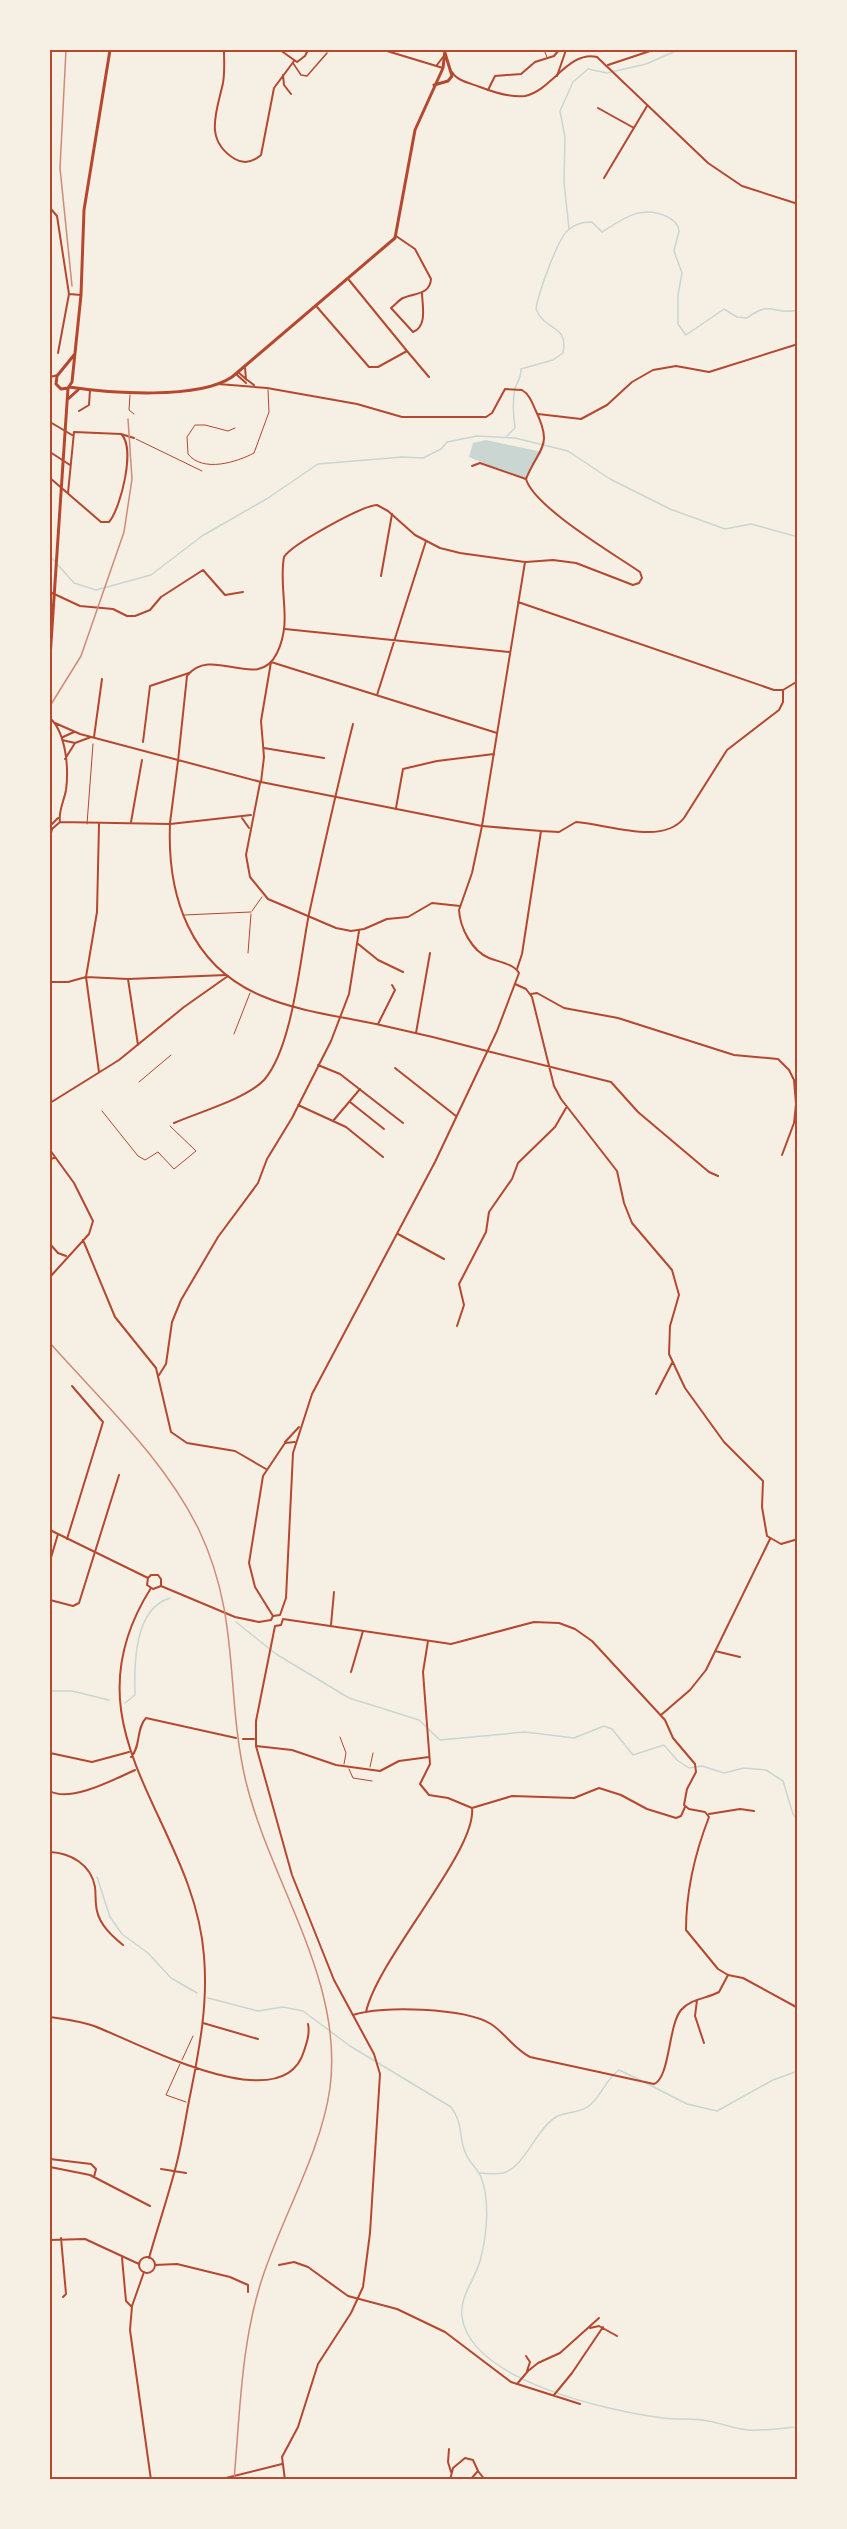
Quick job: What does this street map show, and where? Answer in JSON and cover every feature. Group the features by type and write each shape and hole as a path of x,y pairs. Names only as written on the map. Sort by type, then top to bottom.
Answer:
{"main road":[{"path":"50,658 66,412 72,380 81,295 84,210 110,50"},
{"path":"59,387 185,392 218,384 237,373 349,280 396,236 415,130 442,69 445,51"},
{"path":"433,86 450,80 445,51"},
{"path":"442,69 450,70"},
{"path":"439,76 444,81"},
{"path":"67,401 56,381 74,355"},
{"path":"60,374 68,373 82,389"},
{"path":"67,401 82,389"},
{"path":"50,662 50,674"}],"street":[{"path":"224,50 223,80 213,124 220,144 236,160 248,162 261,155 274,88 294,62 303,58 308,50"},
{"path":"281,50 294,62 301,75 307,76 327,53"},
{"path":"488,90 495,76 519,75 536,62 549,58 559,50"},
{"path":"557,76 566,50"},
{"path":"609,67 653,50"},
{"path":"387,51 437,64 442,69"},
{"path":"450,70 456,78 488,90 526,96 586,56 597,57 708,163 731,179 755,191 798,204"},
{"path":"437,64 443,57"},
{"path":"283,75 284,85 291,94"},
{"path":"450,80 456,78"},
{"path":"604,178 647,106"},
{"path":"598,108 634,128"},
{"path":"50,208 57,214 69,294 58,353"},
{"path":"396,236 412,247 427,271 430,285 422,292 402,299 391,308 413,332 420,328 423,320 422,292"},
{"path":"349,280 429,377"},
{"path":"69,294 81,295"},
{"path":"317,307 369,367 378,368 407,351"},
{"path":"538,414 581,419 607,405 632,382 653,370 676,366 709,372 798,344"},
{"path":"244,366 249,383"},
{"path":"237,373 249,383 257,386 357,404 413,418 486,417 492,413 503,391 509,387 524,390 538,414 546,437 542,451 526,479"},
{"path":"59,387 50,379 60,374"},
{"path":"218,384 249,383"},
{"path":"80,411 89,405 90,390"},
{"path":"50,422 72,435"},
{"path":"68,493 72,435 78,430 121,434 134,438"},
{"path":"50,477 102,523 111,520 126,478 126,442 121,434"},
{"path":"50,452 70,465"},
{"path":"460,906 432,903 411,916 387,919 359,931 342,930 264,895 248,871 246,855 252,815 261,782 264,748 261,720 271,662 279,650 285,629 283,565 289,550 344,517 376,505 392,513 411,532 426,541 455,552 525,562 553,560 576,563 633,585 639,583 642,578 640,572 588,537 535,495 526,479 480,464 472,466"},
{"path":"381,576 392,513"},
{"path":"377,696 426,541"},
{"path":"517,969 487,957 475,948 461,920 460,906 466,891 482,826 525,562"},
{"path":"50,592 80,606 113,609 127,616 135,616 150,610 161,597 203,570 225,595 243,592"},
{"path":"518,602 774,690 783,690 798,681"},
{"path":"285,629 509,652"},
{"path":"497,734 271,662 253,671 211,663 193,669 185,680 170,824 171,876 183,915 201,947 227,975 250,991 293,1006 416,1033 614,1084 638,1112 709,1172 718,1176"},
{"path":"143,742 150,686 189,674"},
{"path":"93,737 102,679"},
{"path":"50,719 74,732 261,782 482,826 559,832 576,822 633,831 674,827 687,813 727,750 779,710 783,702 783,690"},
{"path":"52,829 59,820 66,788 62,739 55,723"},
{"path":"174,1123 253,1089 264,1079 274,1063 293,1006 334,797 353,724"},
{"path":"62,739 74,732"},
{"path":"62,739 75,743 93,737"},
{"path":"65,759 75,743"},
{"path":"264,748 324,758"},
{"path":"396,809 403,769 428,763 494,754"},
{"path":"131,822 142,760"},
{"path":"50,837 51,824 59,820 87,824 131,822 170,824 252,815"},
{"path":"240,817 246,821 249,830"},
{"path":"99,824 97,912 86,977 99,1072"},
{"path":"280,1615 286,1598 290,1494 295,1442 299,1427 312,1394 398,1234 456,1116 515,984 519,973 517,969 522,954 541,831"},
{"path":"159,1375 166,1364 172,1322 181,1300 218,1237 258,1183 267,1159 298,1105 341,1017 349,994 359,931"},
{"path":"357,943 378,960 403,972"},
{"path":"416,1033 430,953"},
{"path":"50,982 68,982 86,977 128,979 227,975"},
{"path":"50,1103 138,1045 227,975"},
{"path":"128,979 138,1045"},
{"path":"515,984 531,994 537,993 564,1008 618,1017 734,1055 778,1059 789,1070 794,1080 796,1104 794,1123 782,1155"},
{"path":"378,1024 395,990 392,985"},
{"path":"531,994 554,1086 567,1108 617,1171 625,1209 635,1229 672,1270 679,1292 670,1326 672,1363 700,1411 724,1442 763,1481 764,1528 771,1539 781,1544 798,1539"},
{"path":"318,1065 340,1074 403,1123"},
{"path":"396,1068 456,1116"},
{"path":"333,1121 360,1088"},
{"path":"350,1102 384,1129"},
{"path":"298,1105 345,1127 383,1157"},
{"path":"457,1326 464,1305 459,1284 486,1232 489,1212 512,1179 518,1163 555,1128 567,1108"},
{"path":"50,1150 81,1194 93,1218 91,1231 66,1256 64,1263 50,1277"},
{"path":"50,1160 55,1157"},
{"path":"398,1234 444,1259"},
{"path":"83,1240 115,1317 149,1356 159,1375 166,1420 174,1435 188,1443 229,1448 266,1469"},
{"path":"50,1244 58,1254 66,1256"},
{"path":"656,1394 672,1363"},
{"path":"67,1539 103,1424 102,1419 72,1386"},
{"path":"273,1616 255,1587 249,1563 261,1481 266,1469 299,1427"},
{"path":"284,1444 288,1441 295,1442"},
{"path":"50,1600 73,1606 78,1604 119,1475"},
{"path":"50,1530 148,1578"},
{"path":"50,1561 58,1534"},
{"path":"661,1716 690,1690 706,1670 771,1539"},
{"path":"151,1588 147,1585 151,1575 158,1575 162,1581 161,1586"},
{"path":"151,1588 161,1586 235,1617 259,1622 271,1620"},
{"path":"149,2258 174,2171 195,2068 202,2023 205,1964 195,1908 173,1850 130,1757 119,1703 122,1662 129,1629 151,1588"},
{"path":"331,1625 334,1592"},
{"path":"273,1616 280,1615"},
{"path":"280,1615 283,1619 455,1644 534,1622 550,1621 568,1625 592,1641 668,1723 673,1738 695,1764 697,1770 683,1801 685,1807 681,1816 676,1818 646,1809 615,1792 594,1788 573,1798 518,1795 471,1808 450,1799 432,1796 421,1787 430,1767 423,1672 428,1641"},
{"path":"271,1620 273,1616"},
{"path":"275,1626 281,1624 283,1619"},
{"path":"271,1620 275,1626 254,1739 292,1875 334,1980 376,2059 379,2089 370,2233 365,2275 358,2299 318,2364 298,2427 284,2453 282,2464 285,2480"},
{"path":"351,1672 363,1631"},
{"path":"715,1651 740,1657"},
{"path":"130,1757 136,1751 142,1723 146,1718 236,1738"},
{"path":"243,1739 254,1739"},
{"path":"256,1746 292,1750 343,1766 382,1771 399,1761 429,1757"},
{"path":"50,1753 94,1762 129,1752"},
{"path":"50,1791 57,1794 87,1790 136,1770"},
{"path":"685,1807 708,1814 740,1809 754,1811"},
{"path":"366,2012 377,1982 462,1845 472,1813 471,1808"},
{"path":"708,1814 687,1896 686,1930 718,1970 743,1978 798,2008"},
{"path":"50,1852 71,1856 87,1870 94,1883 99,1917 109,1932 123,1945"},
{"path":"353,2015 366,2012 419,2009 479,2020 494,2026 518,2050 528,2056 609,2075 657,2083 662,2079 678,2014 697,1999 719,1992 728,1975"},
{"path":"697,1999 695,2016 704,2043"},
{"path":"50,2017 92,2025 180,2064 264,2081 292,2071 301,2062 308,2024"},
{"path":"202,2023 258,2039"},
{"path":"50,2159 91,2164 96,2169 94,2176"},
{"path":"50,2167 94,2176 150,2206"},
{"path":"161,2169 186,2173"},
{"path":"50,2240 61,2238 89,2240 122,2258 139,2264 144,2272 150,2273 155,2265"},
{"path":"61,2238 66,2294 63,2297"},
{"path":"122,2258 126,2301 132,2307"},
{"path":"139,2264 144,2258 149,2258"},
{"path":"149,2258 155,2265"},
{"path":"279,2265 294,2262 308,2267 343,2293 397,2309 446,2332 504,2378 580,2404"},
{"path":"155,2265 177,2264 230,2277 248,2285 248,2292"},
{"path":"57,2270 64,2269"},
{"path":"144,2272 132,2307 131,2339 151,2480"},
{"path":"518,2382 538,2362 560,2353 599,2318"},
{"path":"554,2394 572,2373 603,2327"},
{"path":"586,2329 603,2327 617,2336"},
{"path":"526,2356 530,2362 527,2371"},
{"path":"449,2450 450,2480"},
{"path":"451,2472 458,2462 468,2458 475,2462 485,2480"},
{"path":"218,2480 282,2464"},
{"path":"470,2480 478,2471"}],"lane":[{"path":"544,50 544,55 549,58"},
{"path":"235,428 228,431 205,425 195,426 187,437 188,454 196,461 215,465 254,453 269,412 267,388"},
{"path":"130,390 129,410 134,414"},
{"path":"134,438 202,471"},
{"path":"87,824 93,744"},
{"path":"248,953 251,912 264,895"},
{"path":"183,915 251,912"},
{"path":"234,1034 250,991"},
{"path":"139,1082 171,1055"},
{"path":"102,1111 138,1156 145,1160 159,1152 174,1169 196,1151 170,1126"},
{"path":"340,1737 346,1753 343,1766"},
{"path":"369,1769 373,1753"},
{"path":"349,1767 353,1778 372,1781"},
{"path":"188,2103 166,2095 192,2036"}],"shaded area":[{"path":"486,440 542,452 525,480 469,457 473,443"}],"waterway":[{"path":"569,229 564,182 565,137 560,111 573,82 588,69 607,73 646,64 678,50"},
{"path":"507,436 515,428 513,398 521,369 553,360 563,353 564,344 559,332 544,321 536,309 544,280 558,245 567,231 575,225 592,222 602,232 641,212 659,213 675,222 679,231 674,251 682,273 678,295 678,324 686,335 724,309 737,317 747,318 755,312 768,309 798,310"},
{"path":"50,556 74,583 96,590 151,575 202,536 268,498 318,464 402,457 423,458 441,449 447,442 477,436 515,438 568,451 610,479 670,509 725,529 751,524 798,537"},
{"path":"125,1703 135,1695 136,1654 143,1625 149,1613 158,1604 170,1598"},
{"path":"236,1622 276,1654 349,1698 419,1720 440,1740 525,1732 574,1738 604,1726 612,1729 633,1755 664,1745 677,1760 689,1768 702,1766 724,1773 744,1768 766,1770 783,1781 793,1814 798,1820"},
{"path":"50,1691 72,1691 109,1700"},
{"path":"97,1877 110,1917 122,1934 148,1953 171,1978 197,1993"},
{"path":"208,1998 258,2011 283,2007 303,2011 350,2046 451,2107 458,2119 466,2154 481,2177 487,2206 483,2248 479,2265 463,2301 462,2317 471,2339 490,2359 515,2375 546,2389 610,2408 663,2418 702,2420 748,2430 798,2427"},
{"path":"480,2173 500,2174 510,2170 524,2156 549,2123 560,2115 582,2110 590,2105 619,2070 640,2080"},
{"path":"644,2082 687,2104 717,2111 773,2080 798,2071"}],"railway":[{"path":"66,50 60,168 72,286"},
{"path":"50,706 81,656 124,532 132,479 128,419"},
{"path":"50,1343 150,1455 185,1504 199,1530 212,1562 227,1625 236,1718 246,1782 257,1820 303,1933 326,2009 331,2048 330,2088 310,2160 270,2256 255,2303 242,2378 234,2480"}]}
